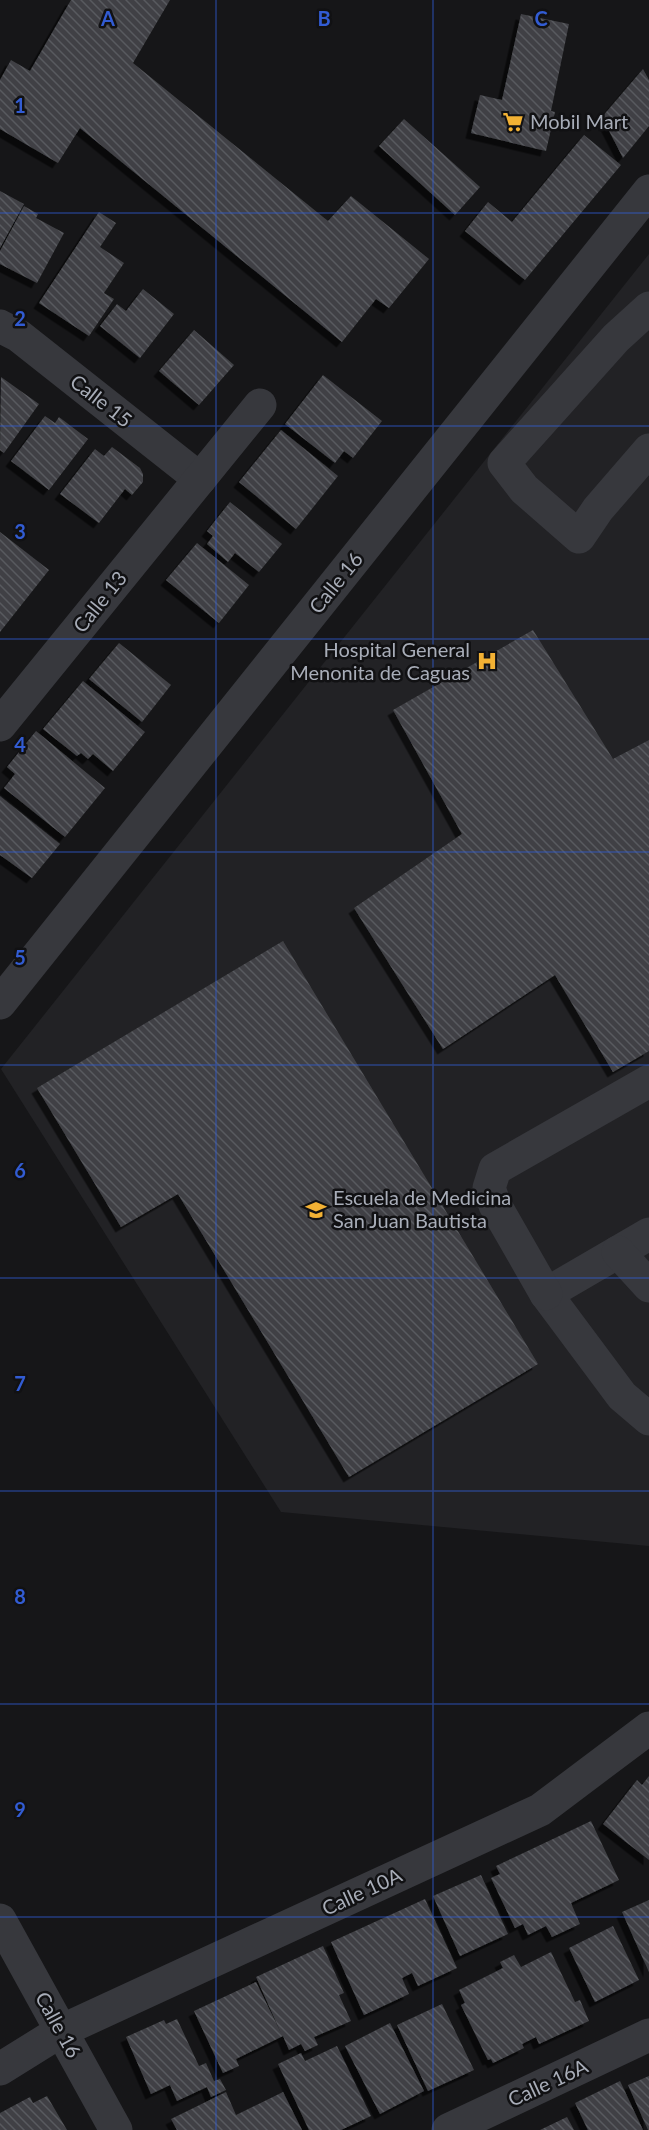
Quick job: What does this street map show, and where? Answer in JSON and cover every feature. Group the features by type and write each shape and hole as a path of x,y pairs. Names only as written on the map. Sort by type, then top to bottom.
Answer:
{"street":[{"name":"Calle 16","path":"0,1003 649,191"},
{"path":"649,308 616,338 504,463 524,489 579,537 598,509 649,450"},
{"name":"Calle 15","path":"0,326 19,336 200,479"},
{"name":"Calle 13","path":"5,707 200,479 260,405"},
{"path":"649,1081 495,1169 489,1188 495,1205 546,1294 622,1396 649,1419"},
{"path":"546,1294 649,1234"},
{"path":"618,1252 649,1286"},
{"name":"Calle 10A","path":"0,2069 61,2031 540,1809 649,1728"},
{"name":"Calle 16","path":"0,1920 116,2130"},
{"name":"Calle 16A","path":"448,2130 649,2035"}],"shaded area":[{"name":"Hospital General Menonita de Caguas","path":"649,254 649,1546 281,1512 1,1069"}],"building":[{"path":"71,0 170,0 133,63 328,221 351,196 429,259 389,308 376,299 342,342 80,128 58,163 0,129 0,80 11,60 30,71"},
{"path":"521,14 569,24 551,111 555,112 546,151 471,133 480,95 502,100"},
{"path":"643,69 649,80 649,126 623,158 602,117"},
{"path":"404,119 480,187 455,215 379,146"},
{"path":"584,135 621,165 525,280 465,231 488,202 512,222"},
{"path":"0,191 24,204 0,248"},
{"path":"24,206 38,214 36,218 64,233 37,283 0,264 0,251"},
{"path":"99,212 116,223 100,247 124,263 104,293 114,299 89,336 39,303"},
{"path":"143,289 174,314 140,358 100,326 117,304 126,311"},
{"path":"194,330 234,365 199,405 159,371"},
{"path":"323,375 382,421 353,458 344,451 335,463 285,424"},
{"path":"1,377 39,404 4,453 0,450"},
{"path":"45,416 55,423 59,417 88,439 49,490 11,461"},
{"path":"281,430 338,476 296,529 239,482"},
{"path":"112,447 140,468 143,482 132,495 125,489 99,523 60,494 95,449 104,456"},
{"path":"230,502 282,544 259,572 235,553 228,562 207,544 213,536 207,531"},
{"path":"0,532 49,570 0,632"},
{"path":"197,543 249,585 219,623 166,580"},
{"path":"533,630 613,759 649,740 649,1051 613,1072 555,975 443,1049 354,908 462,834 393,710"},
{"path":"119,643 171,685 142,722 89,679"},
{"path":"83,681 145,732 113,771 93,754 88,759 81,753 77,756 43,729"},
{"path":"36,731 105,788 65,837 4,788 15,774 7,767"},
{"path":"0,796 60,844 32,878 0,855"},
{"name":"Escuela de Medicina San Juan Bautista","path":"283,941 538,1364 349,1477 178,1194 121,1227 37,1088"},
{"path":"649,1776 649,1860 603,1824 637,1780 642,1785"},
{"path":"591,1821 619,1880 571,1903 580,1924 552,1937 546,1926 528,1935 523,1924 515,1928 491,1878 500,1874 496,1866"},
{"path":"481,1875 508,1934 460,1956 433,1896"},
{"path":"425,1899 457,1968 418,1986 412,1973 402,1978 409,1994 364,2015 331,1942"},
{"path":"649,1900 649,1972 622,1912"},
{"path":"613,1926 639,1980 595,2002 569,1948"},
{"path":"323,1946 344,1993 339,1995 351,2021 314,2037 318,2045 305,2051 301,2044 289,2050 283,2036 236,2059 239,2066 223,2073 194,2011 256,1982 281,2033 256,1977"},
{"path":"551,1952 575,2002 580,2000 589,2021 539,2044 536,2037 522,2044 524,2048 493,2063 491,2059 488,2060 461,2005 465,2003 459,1990 503,1968 500,1962 514,1955 521,1967"},
{"path":"442,2004 474,2070 428,2091 397,2025"},
{"path":"177,2019 199,2066 206,2063 214,2081 220,2079 226,2090 211,2097 207,2087 177,2101 170,2085 151,2094 126,2037 164,2020 166,2024"},
{"path":"390,2023 424,2091 380,2114 345,2046"},
{"path":"337,2046 371,2116 341,2130 309,2130 278,2064 301,2053 305,2061"},
{"path":"649,2076 649,2130 648,2130 628,2085"},
{"path":"620,2081 643,2130 588,2130 575,2103"},
{"path":"226,2092 236,2115 283,2092 302,2130 177,2130 171,2119"},
{"path":"47,2096 67,2130 0,2130 0,2113 30,2097 33,2103"},
{"path":"567,2117 574,2130 540,2130"}],"place":[{"name":"Mobil Mart","path":"513,122"},
{"name":"Hospital General Menonita de Caguas","path":"487,661"},
{"name":"Escuela de Medicina San Juan Bautista","path":"316,1210"}]}
